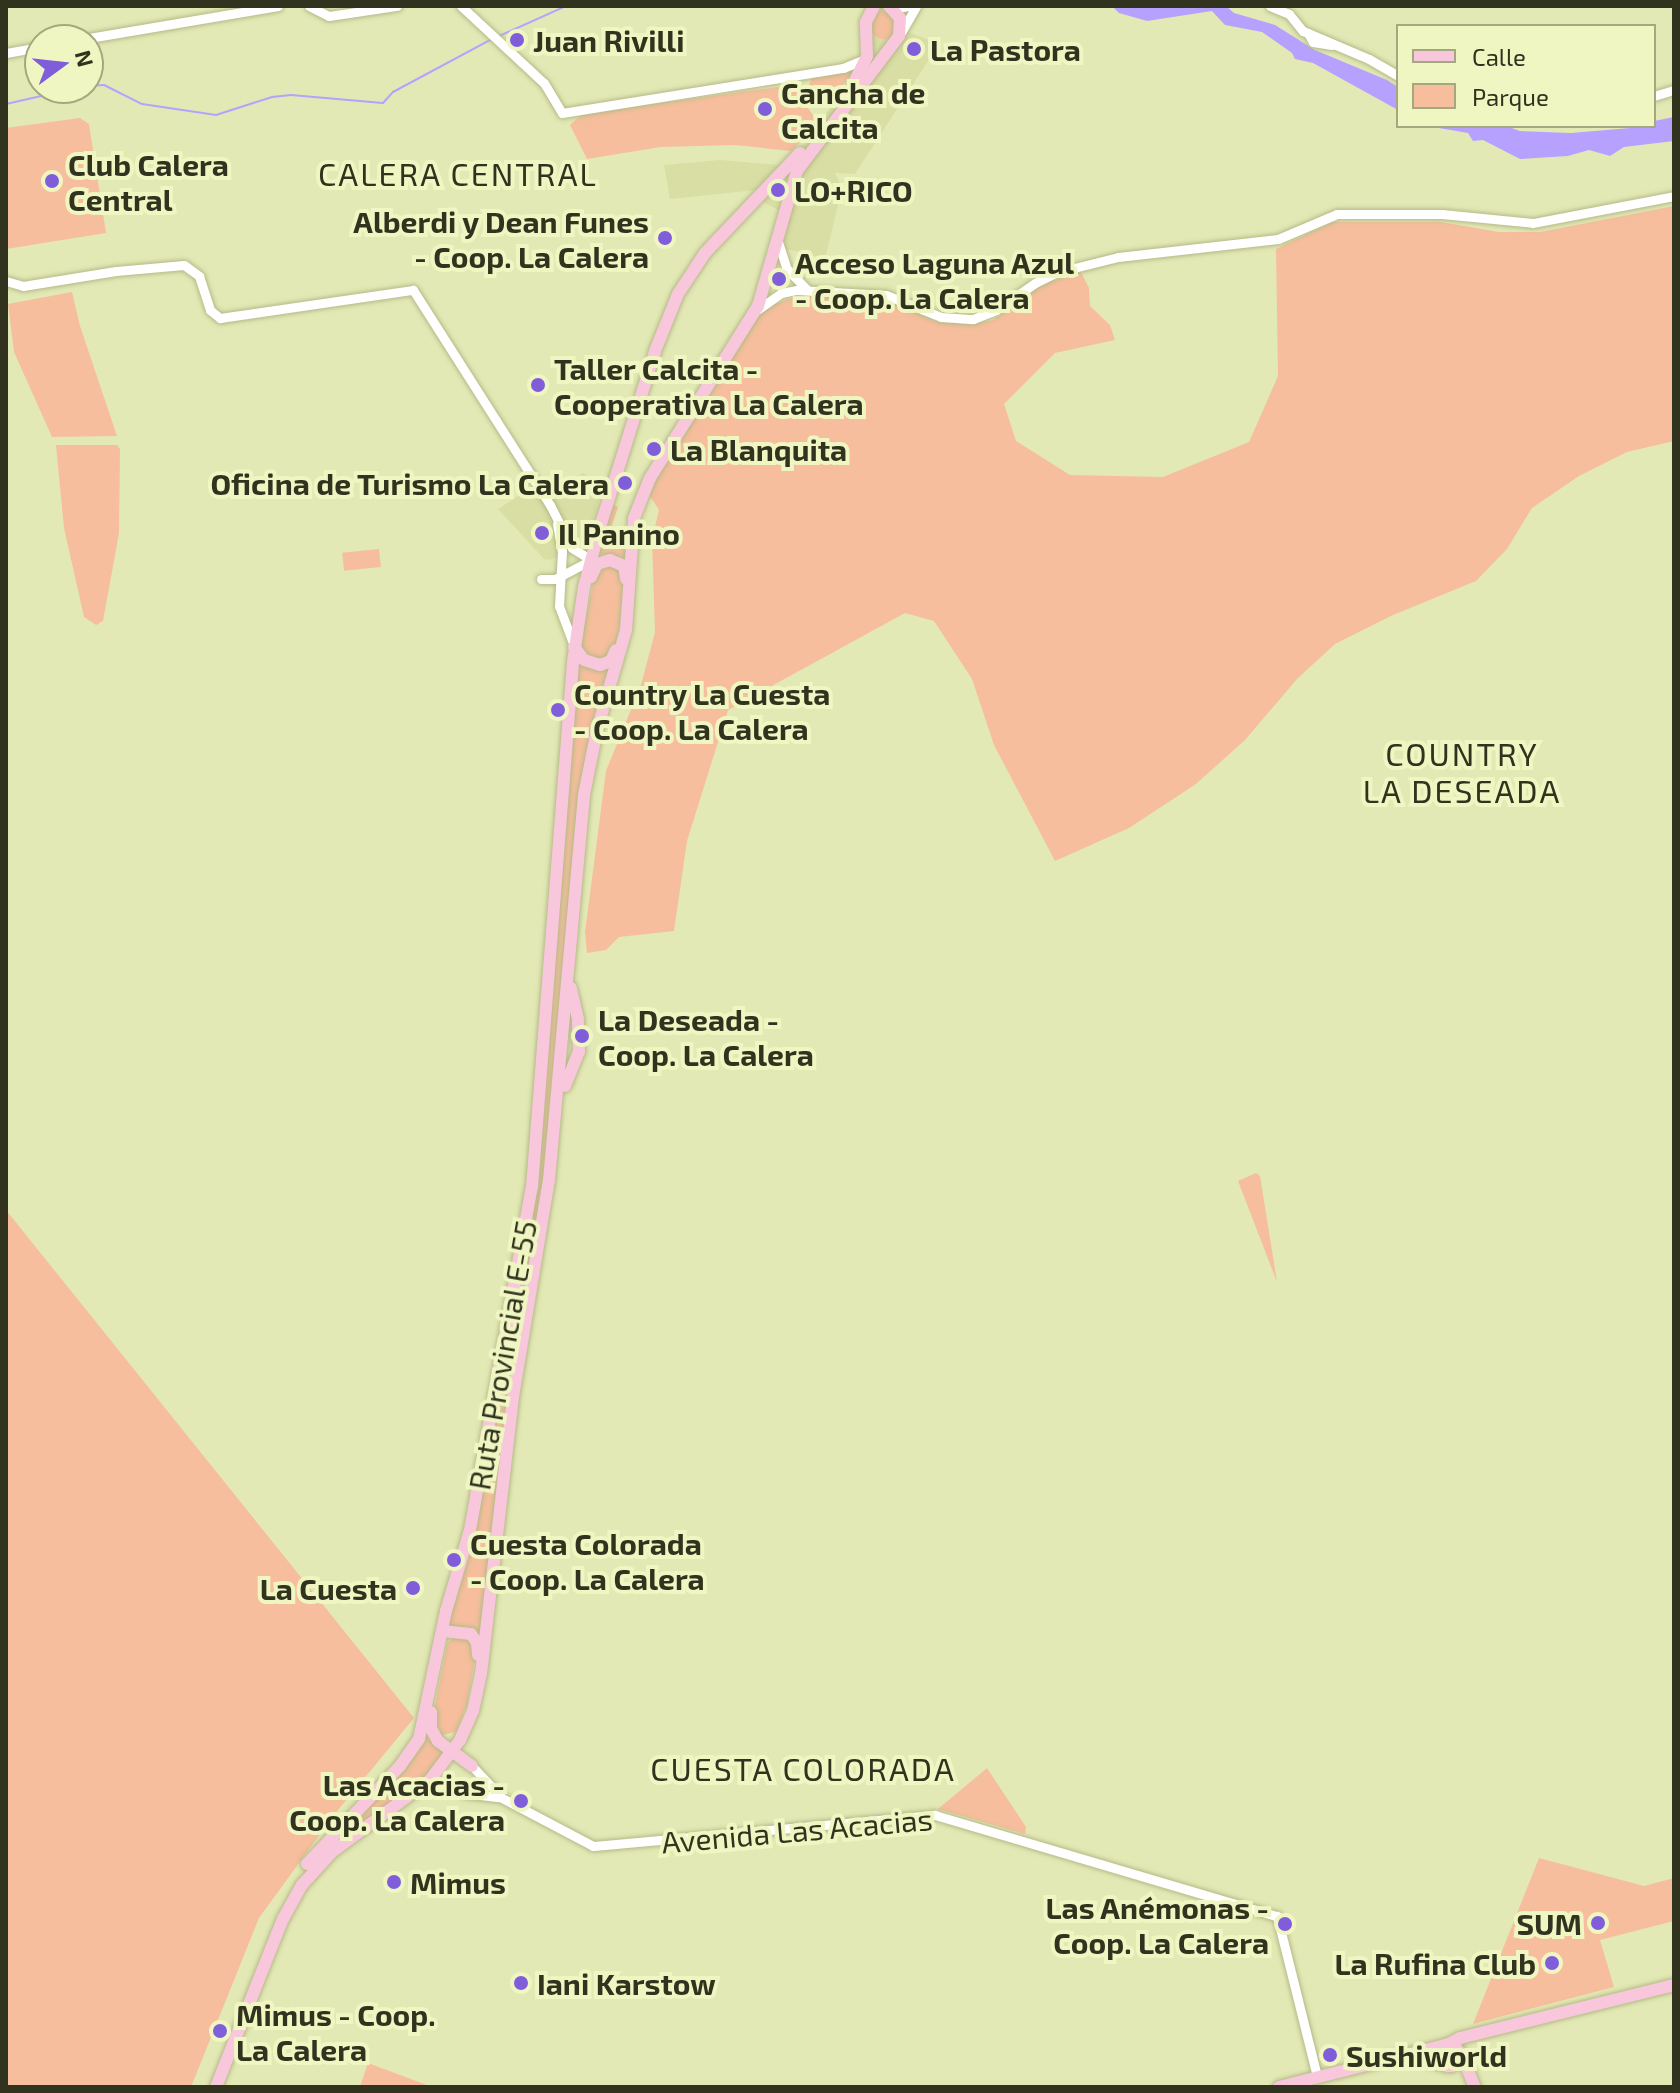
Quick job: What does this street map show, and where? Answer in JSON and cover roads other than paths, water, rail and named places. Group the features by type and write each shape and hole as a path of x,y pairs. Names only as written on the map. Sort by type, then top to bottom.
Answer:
{"main road":[{"path":"891,7 902,22 898,37 788,175 858,78 867,56 870,16 878,8 891,7"},
{"path":"870,16 869,35 879,43 898,37"},
{"name":"Ruta Provincial E-55","path":"216,2087 283,1919 302,1885 332,1852 406,1800 435,1773 462,1760 464,1733 477,1697 481,1674 513,1397 549,1180 576,875 592,751 626,630 633,531 642,495 755,313 778,241 788,175"},
{"name":"Ruta Provincial E-55","path":"208,2087 283,1900 307,1864 411,1752 424,1726 442,1631 477,1501 532,1187 574,647 584,587 655,351 678,294 705,253 788,175"},
{"path":"592,557 624,566 631,587"},
{"path":"584,587 595,566 610,560"},
{"path":"574,647 588,662 604,664 613,659 626,630"},
{"path":"442,1631 460,1631 476,1640 481,1674"},
{"path":"435,1666 447,1638 460,1631"},
{"path":"431,1689 430,1722 435,1735 462,1760"},
{"path":"435,1735 449,1738 458,1734 477,1697"},
{"path":"1469,2087 1439,2058 1476,2035 1674,1985"},
{"path":"1279,2087 1378,2061 1453,2049 1476,2035"},
{"path":"1378,2061 1413,2058 1455,2065 1453,2049"},
{"path":"1453,2049 1475,2087"}],"street":[{"path":"104,35 278,6"},
{"path":"309,6 329,16 397,6"},
{"path":"461,6 544,83 562,113 853,66 867,56"},
{"path":"891,7 908,6"},
{"path":"898,37 916,6"},
{"path":"1270,6 1289,14 1316,43 1335,46 1396,75"},
{"path":"755,313 786,291 809,291 886,295 934,316 973,319 996,310 1058,272 1131,255 1278,239 1337,214 1442,214 1533,223 1674,196"},
{"path":"778,241 787,269 809,291"},
{"path":"6,281 23,286 116,271 184,265 199,276 210,310 220,318 413,290 555,513 575,552 592,557"},
{"path":"555,513 562,551 559,606 574,647"},
{"path":"541,579 560,577 592,557"},
{"name":"Avenida Las Acacias","path":"462,1760 502,1798 581,1841 600,1846 935,1815 1277,1916 1317,2077"},
{"path":"464,1793 502,1798"}],"waterway":[{"path":"497,37 566,6"},
{"path":"104,85 142,104 216,115 272,97 291,95 383,103 393,92 492,39"},
{"path":"6,104 24,100"}],"place":[{"name":"Juan Rivilli","path":"517,40"},
{"name":"La Pastora","path":"914,49"},
{"name":"Cancha de Calcita","path":"765,109"},
{"name":"Club Calera Central","path":"52,181"},
{"name":"LO+RICO","path":"778,190"},
{"name":"Alberdi y Dean Funes - Coop. La Calera","path":"665,238"},
{"name":"Acceso Laguna Azul - Coop. La Calera","path":"779,279"},
{"name":"Taller Calcita - Cooperativa La Calera","path":"538,385"},
{"name":"La Blanquita","path":"654,449"},
{"name":"Oficina de Turismo La Calera","path":"625,483"},
{"name":"Il Panino","path":"542,533"},
{"name":"Country La Cuesta - Coop. La Calera","path":"558,710"},
{"name":"La Deseada - Coop. La Calera","path":"582,1036"},
{"name":"Cuesta Colorada - Coop. La Calera","path":"454,1560"},
{"name":"La Cuesta","path":"413,1588"},
{"name":"Las Acacias - Coop. La Calera","path":"521,1801"},
{"name":"Mimus","path":"394,1882"},
{"name":"SUM","path":"1598,1923"},
{"name":"Las Anémonas - Coop. La Calera","path":"1285,1924"},
{"name":"La Rufina Club","path":"1552,1963"},
{"name":"Iani Karstow","path":"521,1983"},
{"name":"Mimus - Coop. La Calera","path":"220,2031"},
{"name":"Sushiworld","path":"1330,2055"}],"district":[{"name":"CALERA CENTRAL","path":"458,173"},
{"name":"COUNTRY LA DESEADA","path":"1462,772"},
{"name":"CUESTA COLORADA","path":"803,1768"}]}
